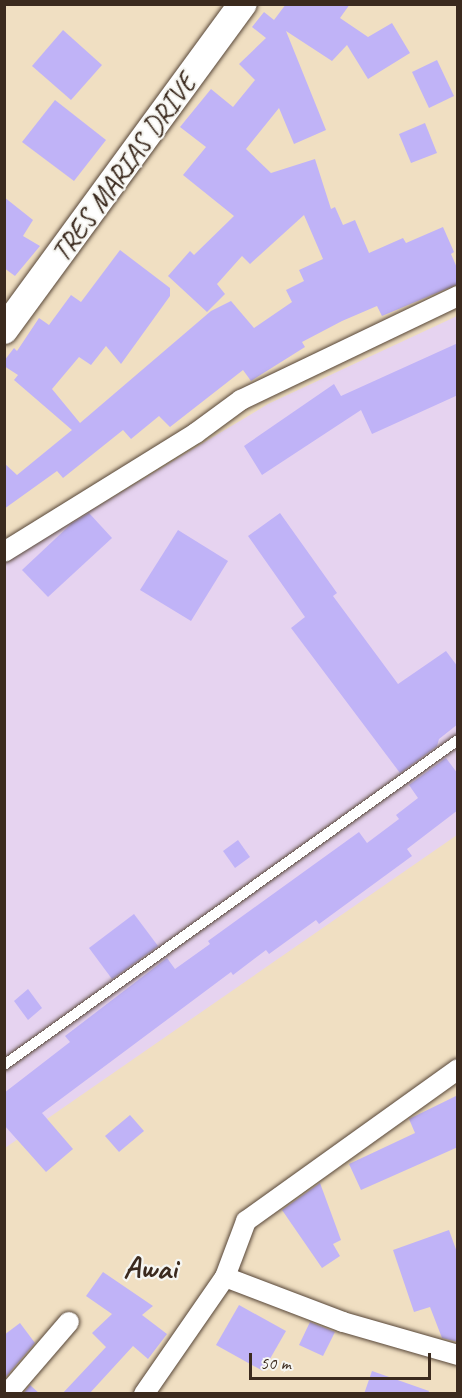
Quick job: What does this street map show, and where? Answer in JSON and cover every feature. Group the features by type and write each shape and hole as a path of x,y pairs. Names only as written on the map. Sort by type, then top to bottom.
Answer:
{"main road":[{"name":"TRES MARIAS DRIVE","path":"4,330 243,4"}],"street":[{"path":"4,552 196,434 241,400 458,296"},
{"path":"144,1394 225,1277 246,1221 458,1069"},
{"path":"225,1277 343,1322 458,1355"},
{"path":"7,1394 69,1322"}],"lane":[{"path":"4,1065 458,740"}],"shaded area":[{"path":"457,316 457,835 5,1148 5,562 268,404"}],"building":[{"path":"286,4 350,4 340,18 368,37 392,23 410,53 368,79 347,45 332,61 286,31 326,130 294,144 279,108 246,149 271,173 315,159 331,209 335,207 343,225 355,220 369,253 403,238 406,243 443,227 454,252 451,254 458,270 458,284 382,316 377,306 342,321 302,342 305,347 251,381 243,370 170,427 159,416 131,439 123,430 63,478 57,471 4,509 4,463 17,475 72,430 14,380 18,375 4,366 4,361 14,348 17,351 39,318 49,325 71,295 81,302 120,250 170,288 170,296 121,364 106,346 91,365 79,357 52,389 80,423 211,311 231,301 254,328 292,302 286,290 304,281 299,270 323,259 304,215 250,264 242,256 217,284 225,294 207,312 168,276 190,251 194,255 234,216 183,175 206,147 180,127 211,89 233,107 255,80 239,64 266,38 252,27 264,12 274,20"},
{"path":"63,30 102,65 71,100 32,66"},
{"path":"437,60 454,96 429,108 412,72"},
{"path":"55,100 106,140 74,181 22,142"},
{"path":"425,123 437,153 411,163 399,134"},
{"path":"4,197 33,220 23,236 40,246 15,276 4,268"},
{"path":"458,343 458,395 372,434 361,410 262,475 244,446 334,384 341,396"},
{"path":"89,513 112,538 48,597 22,570 71,524"},
{"path":"280,513 337,593 333,596 398,684 446,651 458,667 458,724 439,739 437,746 400,773 291,628 305,617 248,536"},
{"path":"178,530 228,561 191,621 140,590"},
{"path":"446,758 458,774 458,810 407,849 412,856 319,924 316,920 269,954 266,950 233,975 231,972 42,1113 73,1149 46,1172 4,1125 4,1093 70,1042 65,1036 167,958 175,969 210,944 208,941 359,832 367,843 399,819 396,815 418,798 409,785"},
{"path":"238,840 250,857 235,868 223,851"},
{"path":"134,914 158,946 112,979 89,948"},
{"path":"28,989 42,1008 28,1020 14,1001"},
{"path":"458,1095 458,1147 361,1190 349,1164 415,1133 409,1119"},
{"path":"130,1115 144,1131 119,1152 105,1136"},
{"path":"320,1183 341,1240 333,1244 340,1256 322,1268 282,1210"},
{"path":"449,1230 458,1255 458,1342 442,1338 430,1307 414,1312 393,1250"},
{"path":"103,1272 153,1306 142,1315 167,1334 148,1359 133,1346 89,1394 62,1394 106,1347 92,1333 112,1314 86,1296"},
{"path":"239,1305 286,1331 263,1371 216,1345"},
{"path":"310,1322 335,1332 323,1356 299,1345"},
{"path":"20,1323 35,1343 4,1379 4,1335"},
{"path":"372,1371 429,1391 428,1394 364,1394"},
{"path":"30,1385 40,1394 23,1394"}],"district":[{"name":"Awai","path":"150,1268"}]}
